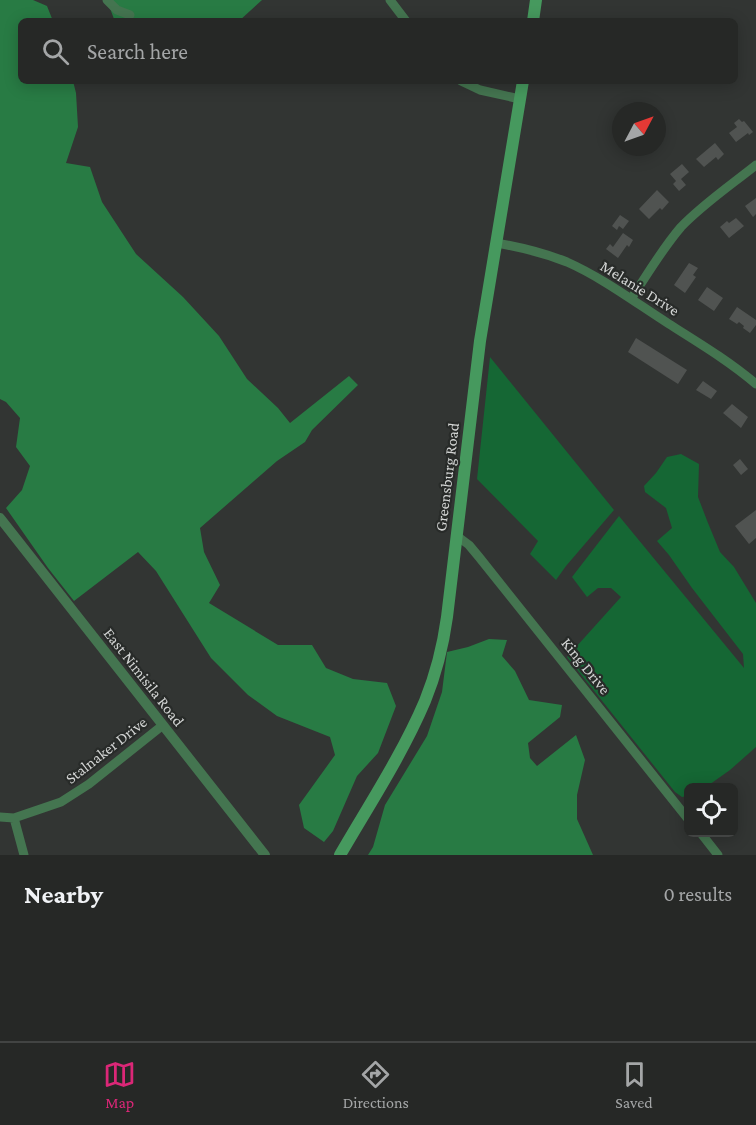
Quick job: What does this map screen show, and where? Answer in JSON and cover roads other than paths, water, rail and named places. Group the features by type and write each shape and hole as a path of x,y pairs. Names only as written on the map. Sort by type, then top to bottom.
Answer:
{"main road":[{"path":"533,18 536,0"},
{"name":"Greensburg Road","path":"340,855 416,722 440,658 480,341 522,84"}],"street":[{"path":"107,0 117,10 130,15"},
{"path":"390,0 404,18"},
{"path":"467,84 480,90 520,99"},
{"path":"631,299 682,227 756,165"},
{"name":"Melanie Drive","path":"496,243 522,248 581,269 717,354 756,384"},
{"name":"East Nimisila Road","path":"0,518 265,855"},
{"name":"King Drive","path":"457,536 479,557 684,814"},
{"name":"Stalnaker Drive","path":"0,817 14,818 53,805 75,794 163,725"},
{"path":"14,818 24,855"},
{"path":"704,837 718,855"}]}
